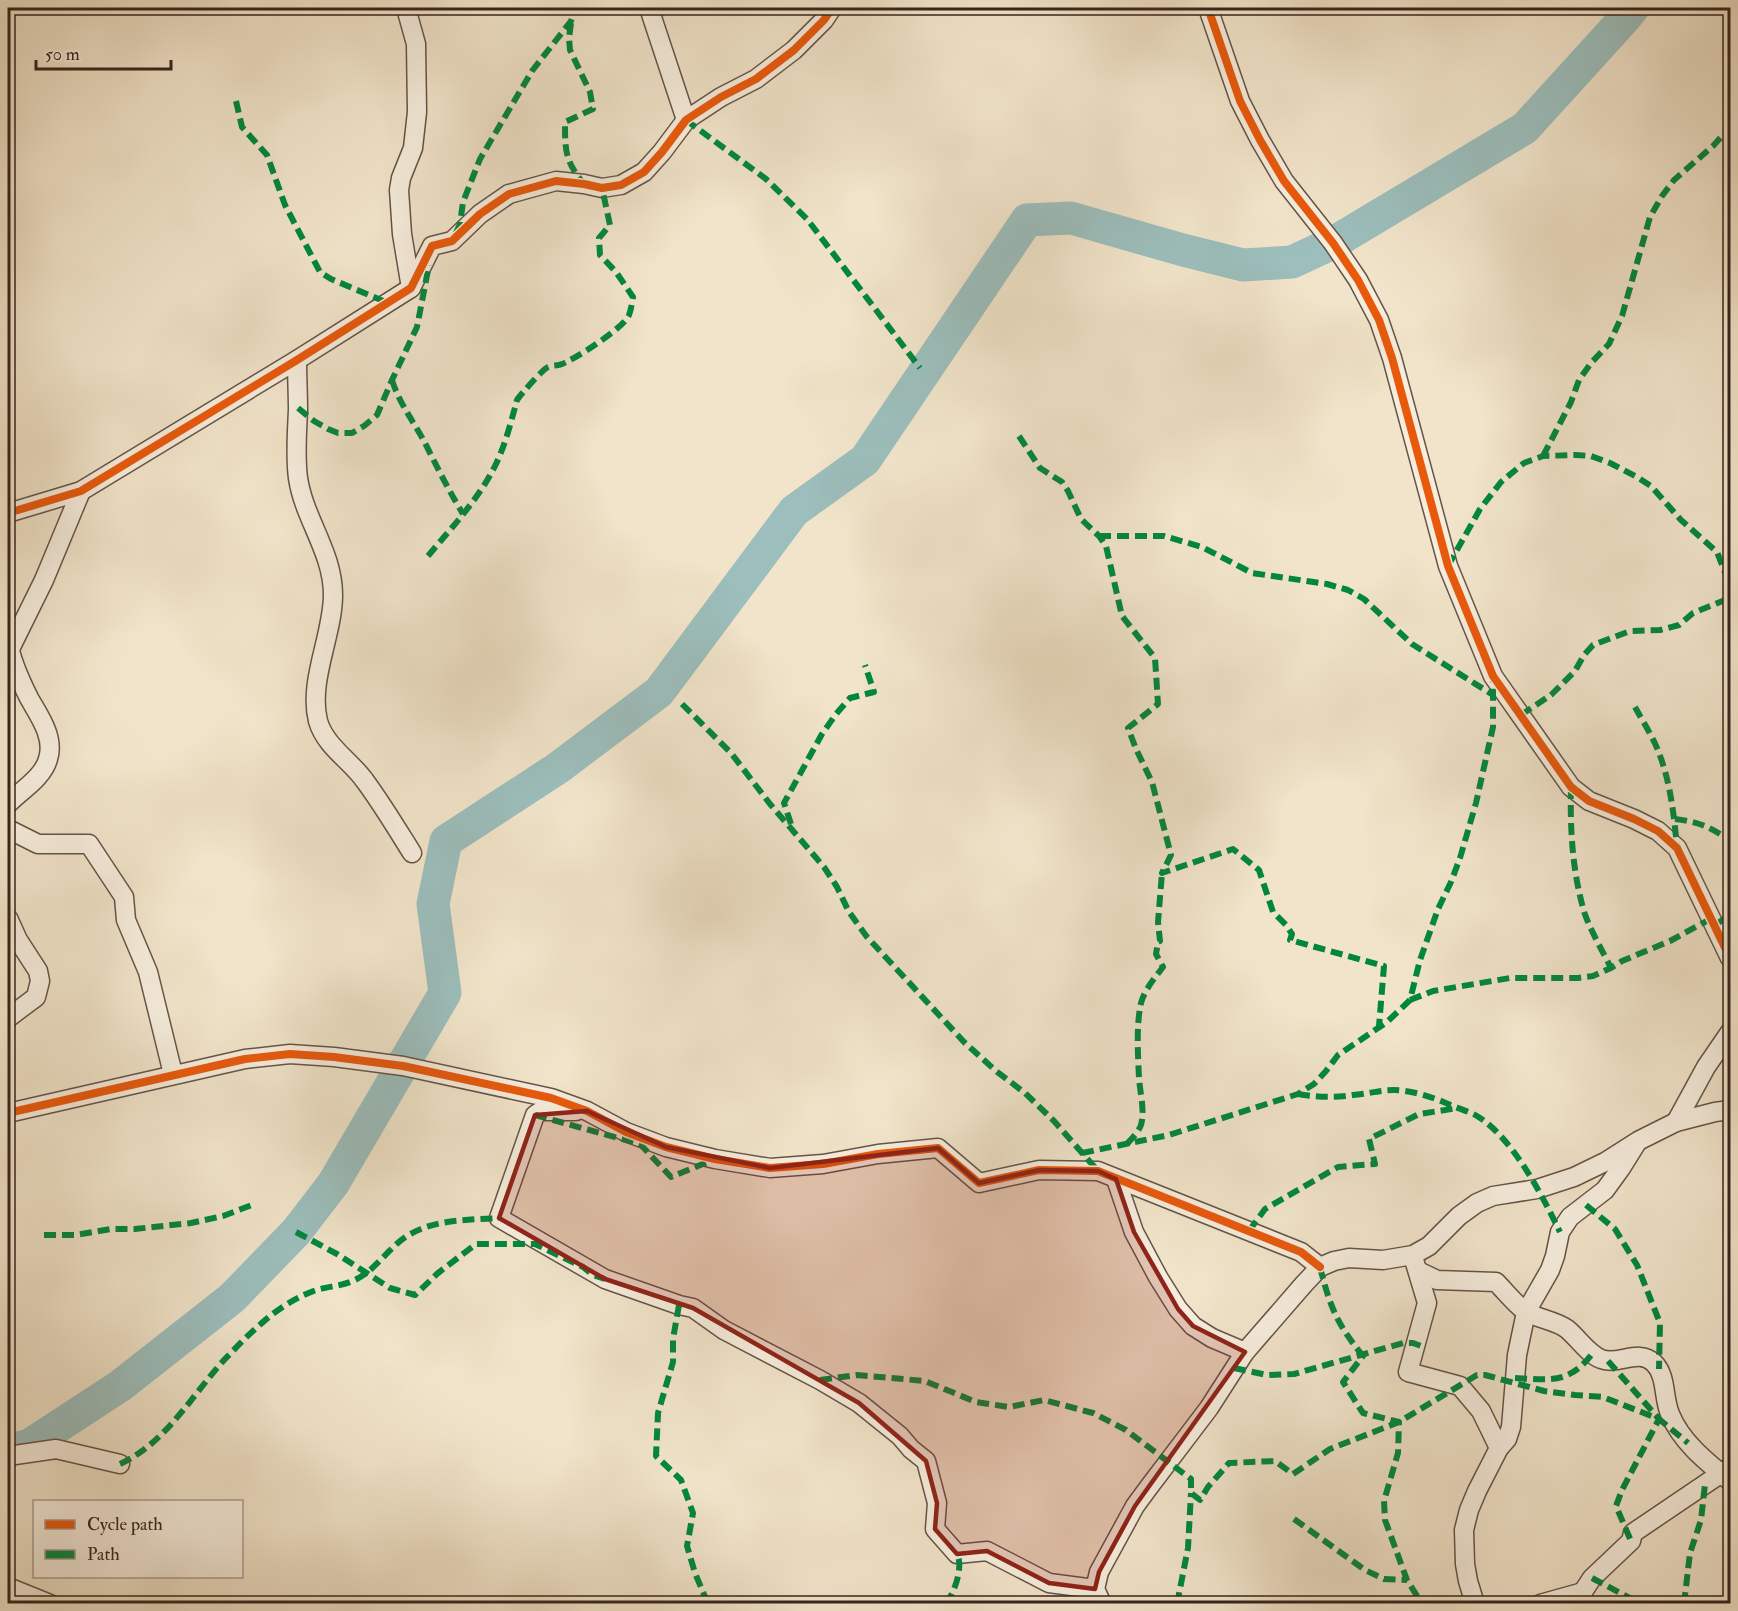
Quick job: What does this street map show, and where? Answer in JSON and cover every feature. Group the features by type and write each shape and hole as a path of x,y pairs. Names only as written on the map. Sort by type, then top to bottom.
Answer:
{"street":[{"path":"406,8 416,44 417,112 413,148 401,178 399,190 402,234 411,288"},
{"path":"650,8 686,120"},
{"path":"8,513 81,491 411,288 432,246 452,241 480,214 509,194 556,181 602,188 621,185 644,172 686,120 756,79 794,51 824,20 832,8"},
{"path":"1208,8 1240,101 1260,140 1284,181 1333,243 1358,280 1379,320 1392,358 1448,566 1493,676 1571,787 1589,801 1658,831 1677,848 1731,958"},
{"path":"297,360 298,478 304,503 330,566 333,595 320,666 316,700 318,720 324,735 364,779 412,853"},
{"path":"8,804 39,774 48,760 49,744 45,727 8,648 44,580 81,491"},
{"path":"8,830 38,844 89,844 124,897 126,920 148,972 174,1074"},
{"path":"8,918 18,940 38,971 40,981 36,997 8,1018"},
{"path":"1676,1122 1706,1067 1731,1032"},
{"path":"8,1107 8,1112 245,1059 290,1054 334,1057 403,1066 551,1098 587,1111 626,1132 666,1147 715,1160 770,1168 823,1164 878,1154 938,1148 979,1183 1039,1170 1098,1171 1301,1252 1320,1267"},
{"path":"1415,1263 1459,1216 1477,1203 1493,1196 1537,1189 1574,1177 1676,1122 1731,1110"},
{"path":"587,1111 541,1111 534,1114 499,1218 605,1279 693,1308 724,1330 859,1403 900,1436 926,1461 937,1503 935,1529 957,1554 987,1551 1049,1583 1098,1596"},
{"path":"1475,1604 1465,1564 1464,1530 1477,1491 1499,1448 1507,1439 1511,1426 1517,1355 1526,1312 1550,1270 1560,1232 1570,1217 1605,1190 1638,1141"},
{"path":"1116,1179 1134,1232 1178,1309 1192,1326 1212,1338 1245,1352"},
{"path":"1098,1596 1099,1572 1135,1506 1209,1408 1245,1352 1268,1323 1320,1267 1349,1258 1415,1263 1437,1280 1496,1282 1526,1312 1565,1327 1600,1359 1608,1361 1636,1357 1652,1361 1659,1369 1669,1413 1676,1427 1688,1443 1727,1474 1633,1533 1631,1541 1593,1578 1579,1598 1540,1604"},
{"path":"1415,1263 1427,1303 1408,1372 1460,1386 1481,1411 1499,1448"},
{"path":"8,1456 56,1449 120,1464"},
{"path":"8,1587 50,1604"},
{"path":"1083,1604 1098,1596"}],"highlighted area":[{"path":"587,1111 666,1147 770,1168 938,1148 979,1183 1039,1170 1098,1171 1116,1179 1134,1232 1178,1309 1193,1326 1245,1352 1135,1506 1099,1572 1095,1589 1049,1583 987,1551 957,1554 935,1529 937,1503 926,1461 859,1403 693,1308 605,1279 499,1218 535,1115"}],"waterway":[{"path":"8,1450 28,1446 120,1386 232,1298 296,1232 333,1184 445,993 433,904 446,841 558,768 659,692 794,511 865,460 1027,220 1071,218 1243,265 1292,262 1333,243 1525,128 1633,8"}],"marked path":[{"path":"456,233 460,224 463,202 480,159 532,71 571,21 576,8"},
{"path":"571,23 570,50 590,92 593,109 565,122 565,141 567,155 573,169 584,184"},
{"path":"236,101 242,127 267,155 285,205 320,272 331,279 388,303"},
{"path":"686,120 766,179 807,219 920,368"},
{"path":"1543,456 1571,402 1579,380 1609,344 1622,316 1650,217 1674,180 1713,146 1730,127"},
{"path":"428,556 464,513 495,466 508,434 517,400 545,369 562,364 588,350 609,335 629,315 633,297 616,272 600,255 599,238 610,225 602,188"},
{"path":"298,408 314,421 338,433 352,433 377,415 417,327 429,265"},
{"path":"392,380 403,405 463,514"},
{"path":"1019,436 1040,468 1062,482 1081,519 1106,546 1122,616 1155,658 1158,704 1128,728 1152,782 1171,855 1162,873 1233,849 1259,870 1273,912 1292,934 1290,940 1384,966 1379,1026"},
{"path":"1448,566 1480,509 1501,482 1524,463 1543,456 1591,456 1610,463 1651,486 1681,520 1717,552 1730,585"},
{"path":"1099,536 1164,536 1202,547 1252,573 1327,584 1348,590 1364,599 1412,644 1493,695"},
{"path":"1521,715 1551,695 1575,671 1593,645 1630,631 1660,630 1679,625 1693,613 1730,598"},
{"path":"791,824 784,803 822,734 850,698 874,692 865,665"},
{"path":"1082,1153 1169,1135 1298,1094 1314,1084 1338,1055 1387,1022 1410,1000 1420,960 1438,909 1460,858 1476,803 1493,727 1493,677"},
{"path":"682,704 731,753 770,804 824,867 849,912 867,937 964,1042 1025,1093 1054,1121 1098,1171"},
{"path":"1635,707 1655,743 1665,772 1673,810 1677,848"},
{"path":"1571,787 1572,846 1579,890 1587,919 1611,968"},
{"path":"1675,819 1704,826 1730,841"},
{"path":"1127,1144 1138,1130 1142,1119 1138,1040 1141,1003 1147,989 1163,967 1156,954 1160,941 1158,922 1162,873"},
{"path":"1715,925 1730,915"},
{"path":"1410,1000 1433,991 1510,978 1593,976 1670,941 1712,918"},
{"path":"1298,1094 1332,1097 1400,1090 1429,1096 1477,1116 1503,1138 1525,1168 1560,1232"},
{"path":"1249,1231 1265,1209 1338,1167 1375,1164 1369,1139 1419,1114 1458,1108"},
{"path":"535,1115 640,1144 671,1177 715,1159"},
{"path":"44,1235 75,1235 111,1229 191,1223 223,1216 252,1205"},
{"path":"1586,1205 1615,1229 1637,1265 1660,1323 1659,1369"},
{"path":"120,1464 136,1455 165,1431 225,1359 254,1330 287,1304 316,1290 355,1280 369,1271 400,1241 417,1230 451,1221 499,1218"},
{"path":"296,1232 337,1254 390,1288 415,1295 438,1273 476,1244 535,1244 605,1279"},
{"path":"1320,1267 1336,1314 1363,1356 1343,1382 1363,1413 1399,1422 1398,1453 1384,1501 1385,1520 1407,1580 1422,1604"},
{"path":"679,1305 673,1339 673,1362 658,1413 656,1456 681,1480 693,1513 687,1546 708,1604"},
{"path":"1234,1368 1267,1375 1294,1374 1403,1343 1413,1343 1424,1347"},
{"path":"1515,1378 1558,1378 1575,1371 1592,1354"},
{"path":"1608,1361 1659,1419 1616,1506 1631,1541"},
{"path":"820,1380 857,1375 925,1381 976,1402 1009,1407 1044,1400 1093,1413 1126,1430 1191,1479 1191,1493 1200,1500 1229,1463 1275,1461 1293,1474 1330,1449 1399,1422 1477,1375 1485,1375 1544,1391 1603,1397 1659,1419 1688,1443"},
{"path":"1684,1604 1690,1553 1701,1520 1705,1484"},
{"path":"1177,1604 1188,1548 1191,1493"},
{"path":"1294,1519 1365,1570 1384,1579 1407,1580"},
{"path":"946,1604 959,1573 957,1554"},
{"path":"1592,1578 1641,1604"},
{"path":"751,1604 767,1598 777,1604"}],"cycle path":[{"path":"8,513 81,491 411,288 432,246 452,241 480,214 509,194 556,181 602,188 621,185 644,172 686,120 721,97 756,79 794,50 824,20 832,8"},
{"path":"1208,8 1240,101 1260,140 1284,181 1333,243 1358,280 1379,320 1392,358 1448,566 1493,676 1571,787 1589,801 1658,831 1677,848 1730,958"},
{"path":"8,1113 245,1059 290,1054 334,1057 403,1066 551,1098 587,1111 626,1132 666,1147 715,1159 770,1168 823,1164 878,1154 938,1148 979,1183 1039,1170 1098,1171 1301,1252 1320,1267"}]}
